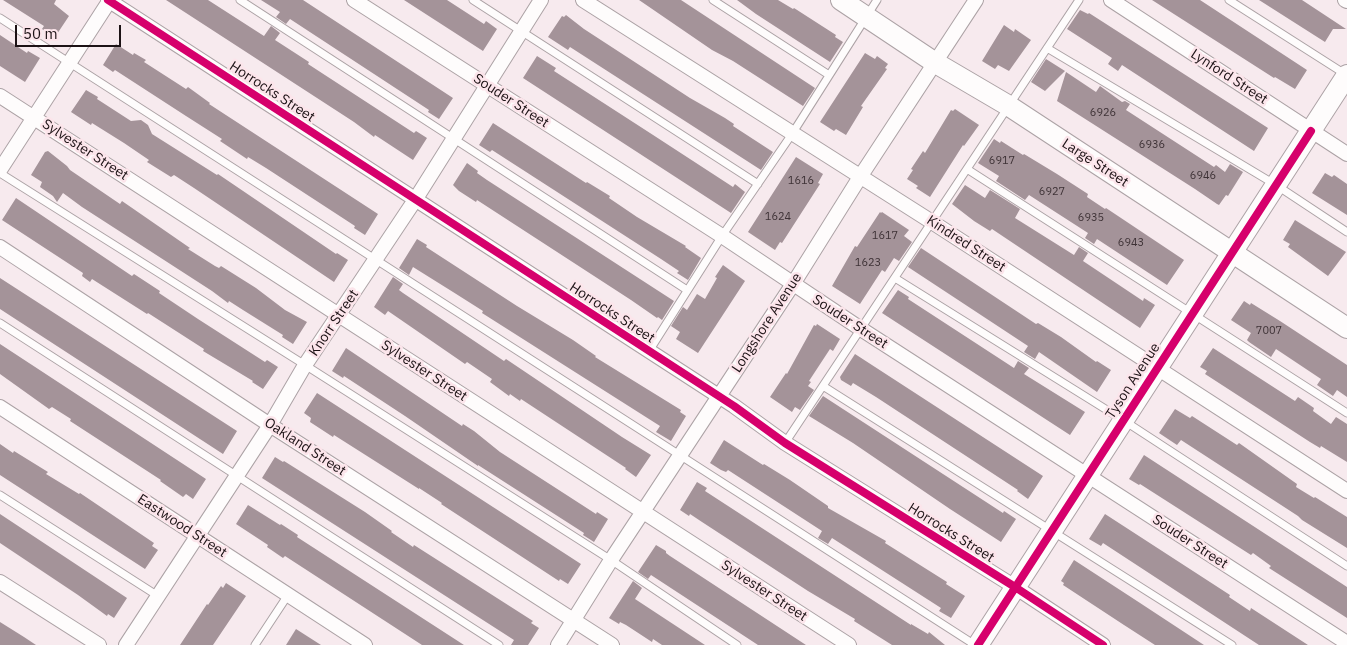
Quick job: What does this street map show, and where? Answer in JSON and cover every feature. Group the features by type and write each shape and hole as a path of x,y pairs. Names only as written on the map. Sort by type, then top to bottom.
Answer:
{"street":[{"path":"0,171 109,0"},
{"name":"Horrocks Street","path":"109,0 718,396 785,444 1015,588 1102,645"},
{"name":"Souder Street","path":"354,0 722,236 861,329 1347,643"},
{"name":"Knorr Street","path":"126,645 270,425 305,365 377,259 541,0"},
{"name":"Kindred Street","path":"583,0 932,222 1347,490"},
{"name":"Large Street","path":"841,0 872,8 934,62 1008,106 1347,328"},
{"name":"Longshore Avenue","path":"558,645 611,560 793,284 934,62 976,0"},
{"name":"Lynford Street","path":"1111,0 1347,154"},
{"name":"Tyson Avenue","path":"976,645 1015,588 1347,75"},
{"name":"Sylvester Street","path":"0,96 849,645"},
{"name":"Oakland Street","path":"0,247 270,425 612,645"},
{"name":"Eastwood Street","path":"0,407 361,644"},
{"path":"0,582 99,645"}],"lane":[{"path":"240,0 687,290"},
{"path":"473,0 758,184"},
{"path":"713,0 829,75"},
{"path":"785,444 1079,0"},
{"path":"1229,0 1347,75"},
{"path":"649,352 722,236 792,134 872,8"},
{"path":"0,18 976,645"},
{"path":"1047,48 1276,185 1347,232"},
{"path":"967,169 1347,413"},
{"path":"0,171 611,560 737,645"},
{"path":"895,278 1124,420 1347,566"},
{"path":"0,323 499,645"},
{"path":"823,386 1232,645"},
{"path":"0,495 158,596"},
{"path":"255,645 288,595"}],"building":[{"path":"3,0 56,0 54,4 69,16 55,37 42,29 44,26"},
{"path":"166,0 208,0 264,36 271,26 280,33 275,40 309,62 308,64 414,133 416,131 427,138 413,160 375,135 374,137 354,122"},
{"path":"261,0 303,0 453,98 439,119 428,112 429,110 290,19 286,24 276,17 280,12"},
{"path":"404,0 447,0 484,24 486,21 497,29 483,51"},
{"path":"639,0 681,0 815,88 803,106 733,61 712,50"},
{"path":"737,0 778,0 836,35 835,37 843,42 830,62"},
{"path":"1152,0 1200,0 1307,70 1295,89 1274,78"},
{"path":"1259,0 1302,0 1346,29 1333,29 1325,42"},
{"path":"1080,10 1089,13 1268,128 1254,151 1122,65 1118,71 1108,64 1112,58 1067,29"},
{"path":"566,15 584,29 690,98 725,118 734,124 733,126 773,152 761,170 570,47 568,50 548,37 562,16"},
{"path":"1004,25 1014,32 1015,29 1031,40 1009,71 998,65 995,69 982,61"},
{"path":"0,35 27,53 28,51 40,58 25,82 0,66"},
{"path":"116,44 133,55 134,53 146,60 144,62 186,89 188,87 209,104 378,214 365,235 354,228 355,226 266,168 248,157 247,159 220,141 222,139 115,70 113,72 103,65"},
{"path":"865,53 875,59 877,56 888,64 885,68 887,69 861,106 863,107 846,135 836,129 834,131 820,122"},
{"path":"537,56 556,68 554,71 733,187 735,184 745,192 731,213 523,78"},
{"path":"1046,59 1065,71 1045,91 1031,82"},
{"path":"1066,72 1096,92 1100,86 1122,102 1125,101 1130,104 1126,110 1214,167 1216,165 1225,172 1230,164 1243,172 1228,196 1226,195 1219,205 1217,204 1057,101"},
{"path":"86,90 131,121 141,120 148,125 152,134 218,174 336,254 348,260 334,282 174,175 171,177 147,162 149,160 124,143 71,112"},
{"path":"955,109 979,125 963,145 930,197 916,188 918,186 907,179 913,170 911,169 923,151 925,153 951,110"},
{"path":"493,123 586,183 610,196 609,198 686,246 701,258 688,280 677,273 679,271 661,259 492,150 490,152 479,145"},
{"path":"994,139 1000,143 1001,141 1057,174 1088,194 1087,197 1184,260 1167,285 1097,239 1094,244 1085,238 1088,233 1029,195 1025,200 996,181 999,176 978,163"},
{"path":"48,151 70,170 120,204 122,201 190,248 188,249 215,266 219,268 221,266 256,288 285,310 307,322 293,344 282,337 283,335 229,301 228,303 63,193 57,202 53,196 40,187 42,182 31,175 45,152"},
{"path":"796,157 823,174 818,183 820,184 782,243 780,242 775,250 748,232"},
{"path":"467,163 487,180 674,301 662,320 477,200 476,202 459,191 453,185"},
{"path":"1325,173 1332,177 1334,175 1347,184 1347,215 1312,193"},
{"path":"965,185 985,198 990,190 1020,209 1015,218 1074,255 1079,247 1088,253 1083,261 1143,301 1144,298 1155,305 1140,328 992,229 990,231 974,221 952,204"},
{"path":"16,198 132,276 134,274 160,291 159,293 198,319 265,362 267,360 278,367 263,389 148,313 92,279 90,282 82,276 83,273 2,220"},
{"path":"880,212 909,230 904,236 912,242 899,261 894,258 885,272 882,270 860,304 832,286 855,246 857,247"},
{"path":"1295,220 1346,252 1328,276 1288,247 1290,244 1283,240"},
{"path":"417,239 427,245 426,247 517,306 573,340 595,357 681,410 680,412 686,416 671,441 656,432 660,426 482,313 483,311 413,267 409,275 399,268"},
{"path":"921,248 1036,324 1038,323 1061,337 1096,362 1111,370 1097,392 1039,352 1035,359 1024,352 1028,346 908,267"},
{"path":"723,265 745,281 698,353 676,339 680,332 671,326 683,307 687,310 697,294 705,299"},
{"path":"393,277 403,284 399,290 403,293 504,361 506,359 651,455 636,477 626,468 521,399 520,401 510,394 509,396 490,382 492,379 467,362 465,364 388,311 385,315 374,307"},
{"path":"0,278 237,431 223,454 0,309"},
{"path":"898,290 909,297 908,299 1014,368 1018,361 1029,368 1024,374 1085,412 1070,435 882,313"},
{"path":"1244,301 1250,305 1251,303 1280,321 1347,365 1347,397 1337,390 1333,396 1317,385 1321,379 1276,349 1271,357 1249,342 1247,340 1251,333 1231,320"},
{"path":"817,324 840,339 833,351 830,349 809,381 811,382 808,386 814,390 800,410 795,407 792,412 770,397 787,374 814,325 816,326"},
{"path":"0,344 206,479 193,499 186,494 183,497 161,480 70,421 71,419 52,407 49,409 0,374"},
{"path":"346,348 462,426 463,424 474,431 500,452 596,514 597,512 608,519 594,542 583,535 584,533 478,466 344,376 343,378 332,371"},
{"path":"1213,348 1295,401 1298,397 1314,408 1313,411 1331,424 1336,417 1347,424 1347,462 1321,446 1320,448 1310,442 1205,374 1207,371 1200,367"},
{"path":"855,354 1043,476 1028,499 1018,490 876,397 853,383 851,386 841,380 840,377"},
{"path":"317,393 581,564 568,584 560,579 559,581 419,488 310,422 311,418 304,413"},
{"path":"823,396 1003,513 1004,511 1016,519 1001,542 853,443 809,416"},
{"path":"1175,409 1190,418 1192,416 1237,445 1239,443 1297,484 1296,487 1347,517 1347,548 1181,440 1177,445 1159,433"},
{"path":"724,440 790,480 828,506 828,508 886,541 885,543 947,582 946,584 965,596 951,618 939,611 941,608 832,538 828,544 818,538 822,531 728,470 726,472 710,463"},
{"path":"0,444 48,472 46,474 80,493 154,543 152,546 158,550 145,569 0,475"},
{"path":"1144,455 1347,587 1347,618 1269,568 1271,566 1253,553 1251,555 1140,484 1129,479"},
{"path":"275,457 365,512 413,547 414,545 533,621 531,623 539,628 528,645 511,645 514,640 262,478"},
{"path":"697,482 707,488 705,491 911,625 928,634 929,632 945,645 892,645 854,621 855,619 808,591 690,514 689,516 680,510"},
{"path":"248,505 298,535 297,537 464,645 422,645 285,556 283,558 267,547 268,545 236,524"},
{"path":"0,514 127,598 114,618 108,614 107,616 0,543"},
{"path":"1105,514 1230,595 1229,597 1250,611 1251,608 1308,645 1259,645 1103,543 1101,546 1089,539"},
{"path":"656,545 806,645 758,645 651,575 648,579 638,572"},
{"path":"1074,560 1204,645 1155,645 1124,625 1063,585 1064,583 1061,581"},
{"path":"633,581 642,588 635,599 705,645 662,645 653,639 652,642 626,625 620,622 619,624 609,618"},
{"path":"226,583 246,596 213,645 180,645 207,604 221,586 223,588"},
{"path":"0,622 24,637 36,645 0,645"},
{"path":"296,629 321,645 286,645"}],"cycle path":[{"path":"108,0 734,406 785,443 1015,587 1103,645"},
{"path":"978,645 1311,131"}]}
